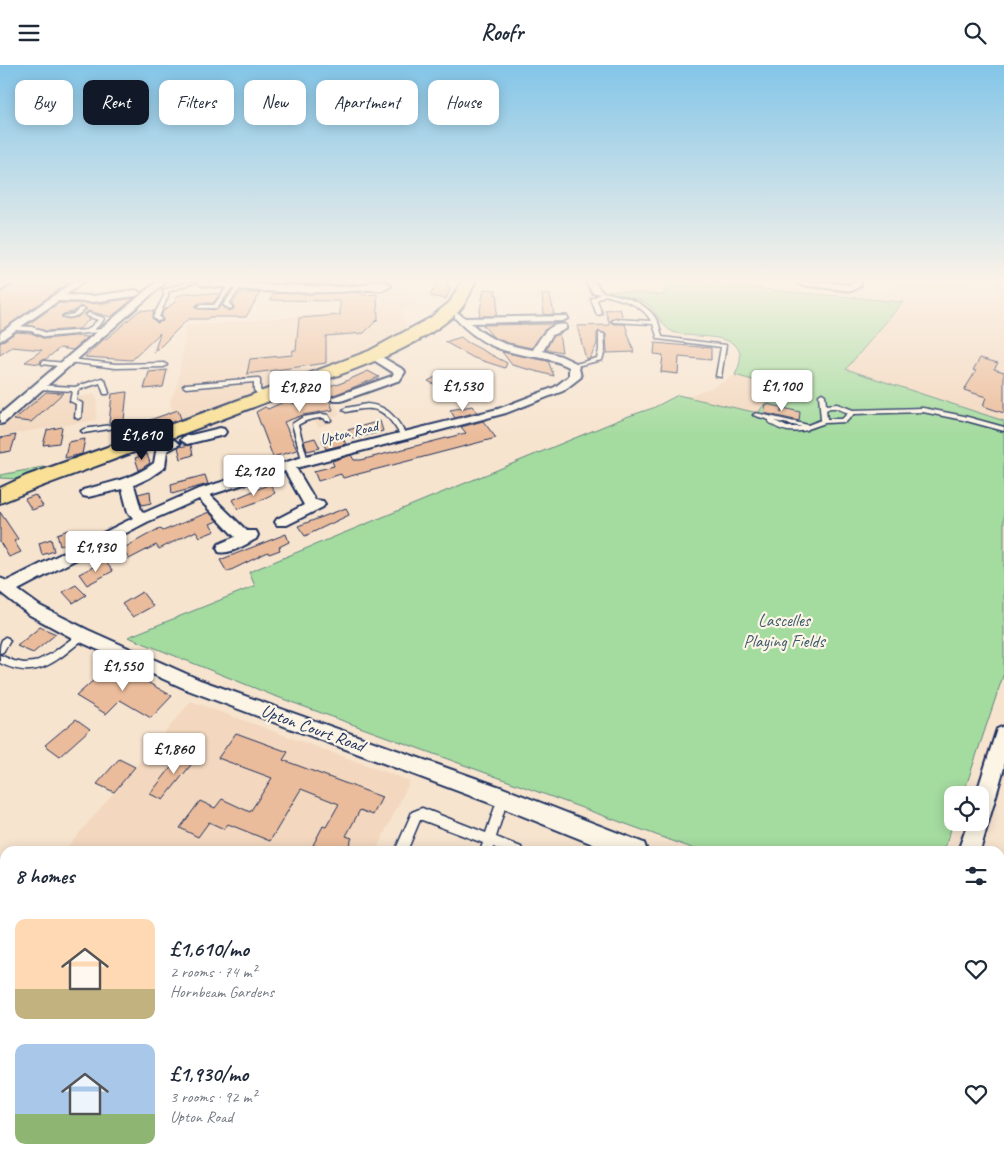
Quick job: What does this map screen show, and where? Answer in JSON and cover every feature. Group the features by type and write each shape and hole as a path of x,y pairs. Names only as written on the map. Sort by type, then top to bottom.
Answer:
{"main road":[{"path":"0,496 34,481 137,444 211,429 264,398 373,355 417,333"},
{"path":"0,486 34,481"}],"street":[{"path":"2,416 104,333"},
{"path":"476,333 479,337 501,347 560,359 574,366"},
{"path":"536,354 548,333"},
{"path":"337,399 396,378 400,372 373,355"},
{"name":"Upton Road","path":"2,589 142,519 201,493 305,461 502,411 559,389 576,377 574,366"},
{"path":"88,493 127,483 150,473 160,464 161,449 211,429"},
{"path":"282,522 315,505 288,466"},
{"path":"127,483 136,512 142,519"},
{"path":"201,493 210,504 248,536 224,548"},
{"name":"Upton Court Road","path":"2,589 34,610 82,635 194,685 503,799 623,846"},
{"path":"989,786 1004,735"},
{"path":"971,846 975,831"}],"lane":[{"path":"42,333 45,335 62,333"},
{"path":"659,333 660,338 724,346 718,376"},
{"path":"574,366 600,359 602,349 601,334"},
{"path":"44,363 116,366 164,365"},
{"path":"39,387 75,389 102,380 106,393"},
{"path":"186,387 257,380 256,390 264,398"},
{"path":"225,392 228,383"},
{"path":"75,389 73,401 79,403 78,417"},
{"path":"822,395 824,421"},
{"path":"823,409 828,405 834,405 852,412 923,410 964,418 1004,429"},
{"path":"346,410 364,406 386,411 390,413 404,436"},
{"path":"756,415 769,418 777,426 786,430 797,430 824,421 844,421 852,412"},
{"path":"305,461 294,424 300,420 316,416 326,416 328,420"},
{"path":"84,431 130,424 137,444"},
{"path":"0,659 7,663 26,667 45,664 82,635"},
{"path":"403,846 416,816 422,813 488,846 503,799"}],"shaded area":[{"path":"185,333 402,333 380,343 373,349 328,369 175,425 170,401 178,382"},
{"path":"876,333 1004,333 1004,421 846,369"},
{"path":"735,375 777,386 758,413 685,397 713,387"},
{"path":"55,392 71,393 73,398 94,394 97,399 96,420 0,436 0,428 37,396"},
{"path":"335,404 340,415 333,417 334,422 318,427 314,420 297,425 302,459 290,415"},
{"path":"191,701 410,781 378,846 68,846"}],"green space":[{"name":"Lascelles Playing Fields","path":"680,333 876,333 846,369 1004,421 1004,673 966,786 944,786 944,831 950,831 946,846 686,846 272,695 128,637 255,586 249,572 626,417 653,408 678,395 758,413 777,387 735,375 740,360 739,349 732,343 709,337"},
{"path":"48,467 48,472 19,479 0,478 0,475"}],"building":[{"path":"14,333 32,333 45,339 74,336 88,337 73,350 60,348 46,359 41,360 40,364 25,362 42,350 12,347 0,355 0,343"},
{"path":"113,333 160,333 132,360 85,357"},
{"path":"160,333 174,333 154,353"},
{"path":"298,333 359,333 326,336 326,363 247,374 250,359 292,355 293,350 296,350"},
{"path":"490,333 542,333 532,348 508,343 493,337"},
{"path":"579,333 597,333 597,344 590,358 586,359"},
{"path":"628,333 634,352 607,353 606,334"},
{"path":"559,334 562,352 546,349 553,336"},
{"path":"461,337 507,363 505,368 474,358 445,342"},
{"path":"655,343 711,348 711,360 679,357 678,374 661,372 663,355 654,354"},
{"path":"502,352 548,361 554,376 512,365"},
{"path":"980,358 998,363 994,369 1004,372 1004,413 983,406 986,397 964,390 976,371 973,370"},
{"path":"167,370 163,387 144,389 149,372"},
{"path":"368,371 379,377 332,396 329,399 333,410 303,415 284,422 297,450 273,457 256,412 265,407 268,409 288,400 294,404 335,384 337,385"},
{"path":"439,375 452,382 441,388 428,381"},
{"path":"46,392 63,393 31,422 14,420"},
{"path":"127,392 124,420 109,423 112,394"},
{"path":"766,404 781,407 781,413 783,408 800,412 799,421 764,413"},
{"path":"472,406 477,412 455,418 450,410"},
{"path":"178,410 181,419 152,429 147,421"},
{"path":"380,421 383,431 353,439 348,430"},
{"path":"483,421 496,438 343,478 341,474 318,481 314,471 334,466 332,461 351,455 354,460 361,460 466,433 461,427"},
{"path":"62,427 59,443 43,445 47,430"},
{"path":"16,435 11,451 0,453 0,438"},
{"path":"341,435 346,444 326,449 322,440"},
{"path":"315,438 320,448 307,451 304,441"},
{"path":"85,439 82,454 65,458 68,442"},
{"path":"191,445 193,455 181,459 178,447"},
{"path":"147,454 150,463 139,470 135,458"},
{"path":"205,475 208,484 172,494 171,484"},
{"path":"270,484 275,493 259,501 238,509 232,500"},
{"path":"150,491 151,503 142,505 138,494"},
{"path":"35,495 43,506 32,510 25,499"},
{"path":"346,508 349,515 305,536 298,526"},
{"path":"0,512 18,539 14,541 21,552 9,557 0,542"},
{"path":"209,512 217,521 210,524 215,531 200,537 196,531 159,549 156,545 129,559 122,549 160,528 163,531"},
{"path":"68,530 75,540 60,546 57,534"},
{"path":"286,534 289,542 279,547 280,550 269,554 268,552 227,572 220,560"},
{"path":"51,539 54,551 42,555 39,543"},
{"path":"105,561 113,571 87,585 79,574"},
{"path":"76,585 86,595 73,603 63,592"},
{"path":"142,592 153,606 133,617 122,604"},
{"path":"40,627 56,634 33,653 17,646"},
{"path":"113,663 172,696 151,718 120,700 106,714 76,696"},
{"path":"76,719 90,729 60,756 45,745"},
{"path":"236,733 288,752 283,760 382,797 373,815 360,810 346,836 352,838 348,846 313,845 323,826 326,827 339,804 301,789 270,841 228,824 224,829 209,822 198,837 180,828 200,801 215,808 222,799 250,812 272,778 218,758"},
{"path":"185,750 198,756 163,800 150,794"},
{"path":"119,759 135,767 114,792 97,784"}]}
